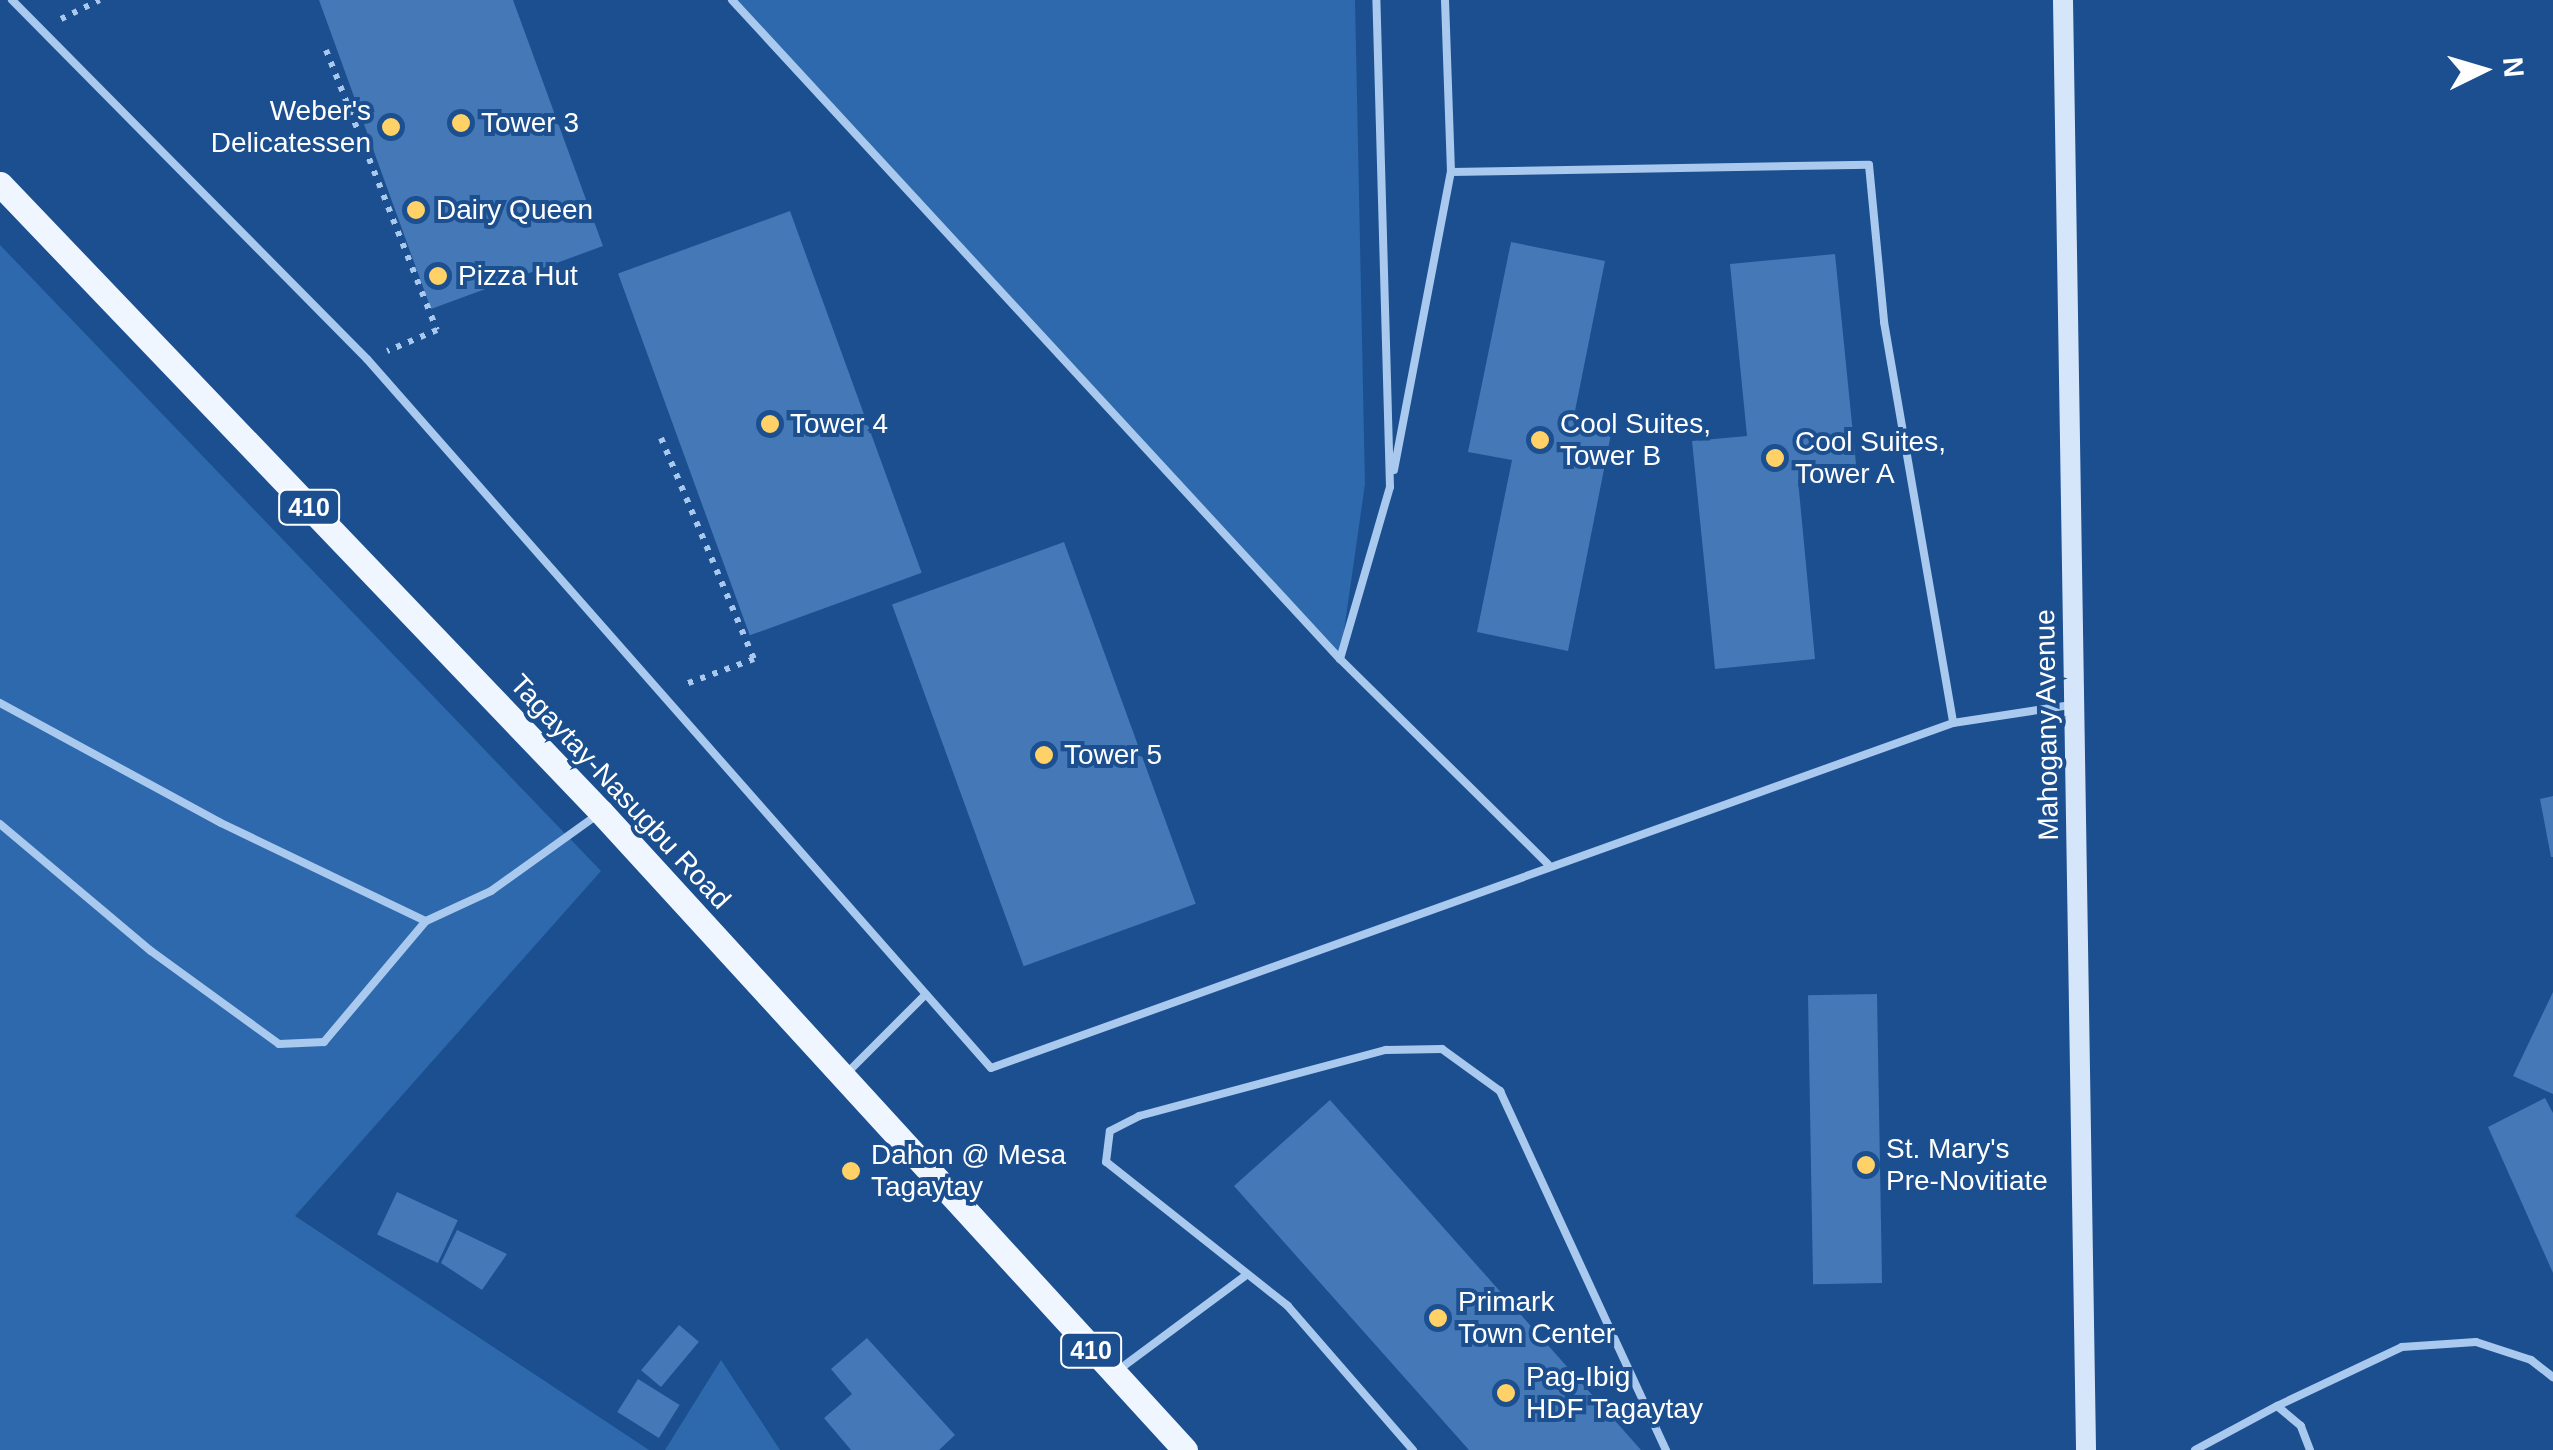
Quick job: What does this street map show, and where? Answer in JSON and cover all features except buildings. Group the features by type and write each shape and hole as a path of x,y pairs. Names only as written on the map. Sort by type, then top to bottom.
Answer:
{"main road":[{"name":"Mahogany Avenue","path":"2064,0 2086,1450"},
{"name":"Tagaytay-Nasugbu Road","path":"0,184 601,812 1185,1450"}],"lane":[{"path":"12,0 367,359 991,1068 1548,864 1953,722 2075,704"},
{"path":"732,0 1340,659 1548,864"},
{"path":"1376,0 1390,487"},
{"path":"1340,659 1390,487 1451,172 1445,0"},
{"path":"1451,172 1869,165 1884,322 1953,722"},
{"path":"0,703 52,724 220,824 426,921"},
{"path":"0,824 150,951 279,1044 324,1042 426,921 491,891 601,812"},
{"path":"842,1078 926,994"},
{"path":"1412,1450 1288,1306 1245,1276 1106,1162 1110,1132 1139,1116 1386,1050 1442,1049 1500,1091 1666,1450"},
{"path":"1113,1374 1245,1276"},
{"path":"2196,1450 2277,1406 2402,1347 2453,1339 2532,1360 2553,1378"},
{"path":"2277,1406 2301,1426 2310,1450"}],"path":[{"path":"42,28 100,0"},
{"path":"326,50 437,330 367,359"},
{"path":"661,438 754,659 663,692"}],"shaded area":[{"path":"732,0 1355,0 1365,484 1340,659"},
{"path":"0,245 601,871 295,1216 649,1450 0,1450"},
{"path":"721,1360 780,1450 665,1450"}],"place":[{"name":"Tower 3","path":"461,123"},
{"name":"Weber's Delicatessen","path":"391,127"},
{"name":"Dairy Queen","path":"416,210"},
{"name":"Pizza Hut","path":"438,276"},
{"name":"Tower 4","path":"770,424"},
{"name":"Cool Suites, Tower B","path":"1540,440"},
{"name":"Cool Suites, Tower A","path":"1775,458"},
{"name":"Tower 5","path":"1044,755"},
{"name":"St. Mary's Pre-Novitiate","path":"1866,1165"},
{"name":"Dahon @ Mesa Tagaytay","path":"851,1171"},
{"name":"Primark Town Center","path":"1438,1318"},
{"name":"Pag-Ibig HDF Tagaytay","path":"1506,1393"}]}
